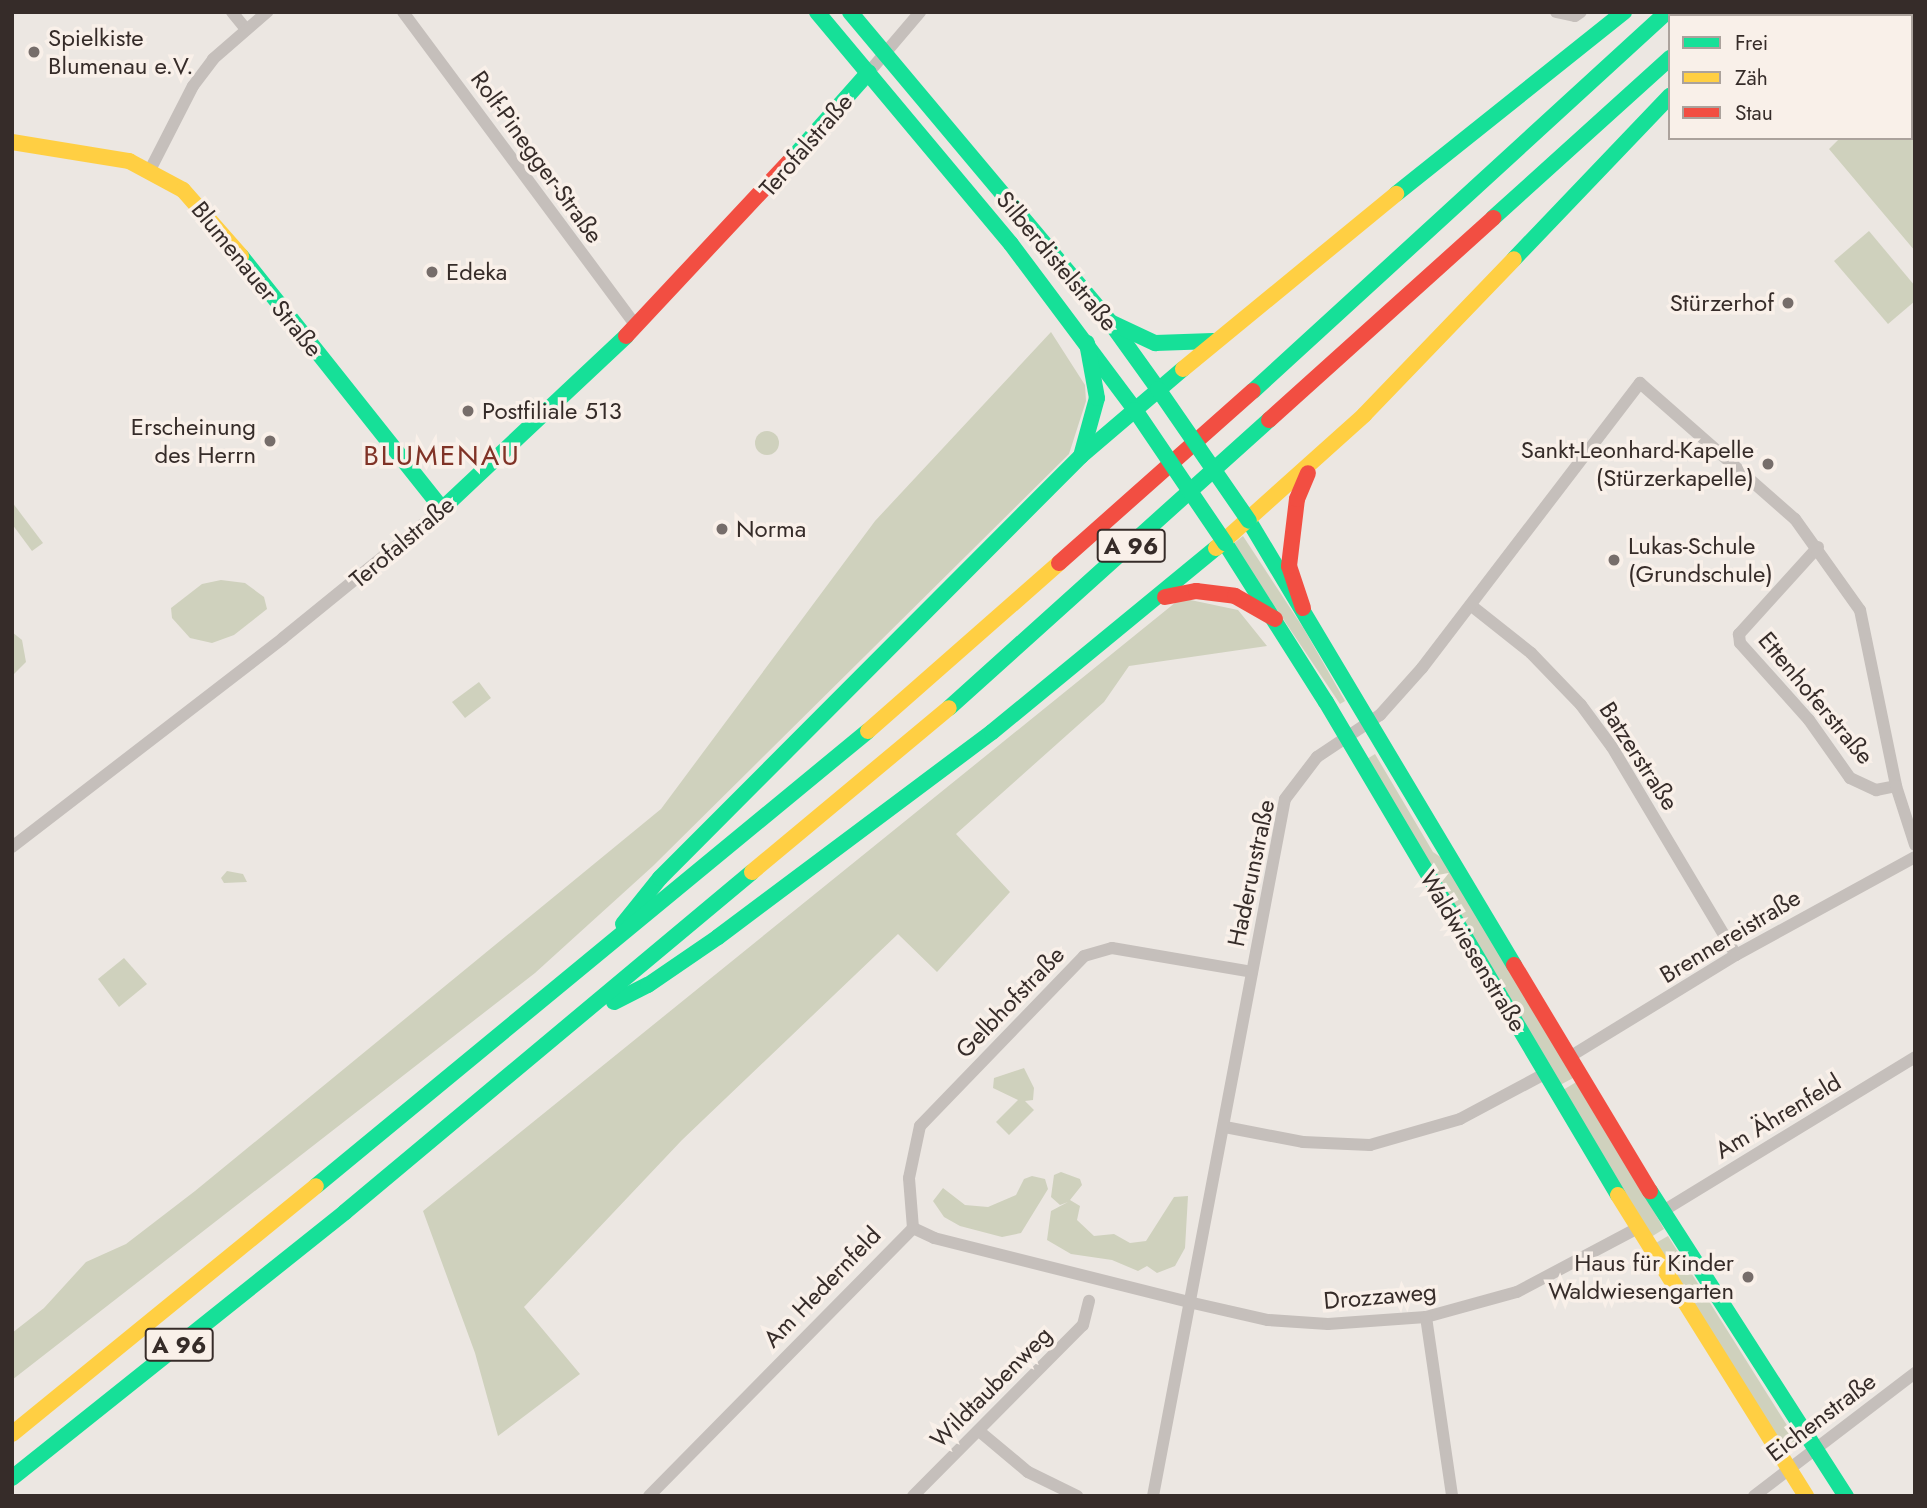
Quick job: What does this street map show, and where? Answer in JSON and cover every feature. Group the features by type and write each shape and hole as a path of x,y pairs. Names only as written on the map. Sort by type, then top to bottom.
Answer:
{"main road":[{"name":"Silberdistelstraße","path":"817,12 869,72 1087,343 1135,410"},
{"name":"Silberdistelstraße","path":"850,12 1110,322 1249,521"},
{"path":"592,961 660,878 1081,456 1213,341 1624,12"},
{"name":"A 96","path":"12,1434 592,961 933,674 1303,346 1667,12"},
{"name":"A 96","path":"12,1478 580,1019 958,701 1668,60"},
{"name":"Terofalstraße","path":"442,509 637,327 776,180 869,72"},
{"path":"580,1019 648,985 718,937 992,732 1161,597 1310,468 1668,98"},
{"name":"Blumenauer Straße","path":"12,142 129,161 150,170 205,211 442,509"},
{"path":"1110,322 1155,344 1213,341"},
{"path":"1081,456 1097,398 1087,343"},
{"name":"Waldwiesenstraße","path":"1135,410 1275,619 1638,1228 1806,1496"},
{"path":"1303,608 1289,566 1297,499 1310,468"},
{"name":"Waldwiesenstraße","path":"1249,521 1663,1212 1814,1451 1846,1496"},
{"path":"1161,597 1196,591 1235,596 1275,619"}],"street":[{"path":"232,12 245,28"},
{"path":"150,170 193,86 245,28 267,12"},
{"name":"Rolf-Pinegger-Straße","path":"403,12 637,327"},
{"path":"869,72 920,12"},
{"path":"1556,12 1578,14"},
{"name":"Haderunstraße","path":"1153,1496 1192,1303 1285,799 1317,757 1371,722 1473,607 1640,383 1754,481 1818,547"},
{"name":"Terofalstraße","path":"12,847 442,509"},
{"path":"1818,547 1860,610 1896,786 1915,845"},
{"name":"Ettenhoferstraße","path":"1818,547 1739,634 1740,643 1809,720 1850,778 1876,790 1896,786"},
{"name":"Batzerstraße","path":"1473,607 1531,653 1581,705 1612,747 1736,955"},
{"name":"Brennereistraße","path":"1570,1056 1736,955 1915,857"},
{"name":"Gelbhofstraße","path":"913,1228 909,1178 920,1126 1084,956 1112,948 1252,972"},
{"name":"Am Ährenfeld","path":"1663,1212 1915,1057"},
{"path":"1225,1127 1303,1142 1370,1145 1460,1119 1546,1073"},
{"name":"Am Hedernfeld","path":"649,1496 913,1228 934,1238 1192,1303"},
{"name":"Drozzaweg","path":"1192,1303 1268,1320 1328,1324 1426,1317 1517,1292 1638,1228"},
{"name":"Wildtaubenweg","path":"913,1496 1083,1325 1089,1301"},
{"path":"1426,1317 1452,1496"},
{"name":"Eichenstraße","path":"1754,1496 1915,1373"},
{"path":"979,1431 1028,1472 1077,1496"}],"green space":[{"path":"1807,12 1915,12 1915,251 1829,149 1838,140 1913,140 1913,14"},
{"path":"1869,231 1915,286 1915,301 1888,324 1834,261"},
{"path":"1051,332 1085,385 1086,401 1069,454 653,866 535,973 12,1380 12,1333 44,1308 86,1262 126,1244 195,1191 661,809 875,521"},
{"path":"767,431 776,434 779,443 776,452 767,455 758,452 755,443 758,434"},
{"path":"12,502 43,543 32,551 12,524"},
{"path":"1243,536 1304,629 1345,701 1340,704 1233,544"},
{"path":"221,580 245,583 264,597 267,609 234,635 212,643 190,638 172,618 171,608 202,584"},
{"path":"1181,598 1238,610 1267,646 1129,666 1104,702 956,834 1010,892 937,972 898,934 682,1140 524,1307 580,1374 498,1436 475,1353 423,1211"},
{"path":"12,632 22,640 26,662 12,676"},
{"path":"479,682 491,698 465,718 452,702"},
{"path":"1375,754 1433,852 1445,860 1575,1077 1560,1085 1367,759"},
{"path":"227,871 243,874 247,882 224,883 221,878"},
{"path":"124,958 147,984 119,1007 98,979"},
{"path":"1024,1068 1034,1088 1033,1100 1025,1101 1034,1110 1009,1135 996,1122 1018,1100 993,1088 994,1078"},
{"path":"1578,1081 1664,1229 1651,1237 1563,1090"},
{"path":"1061,1172 1080,1179 1082,1185 1070,1200 1080,1206 1077,1220 1094,1236 1114,1234 1130,1243 1146,1241 1174,1197 1188,1196 1185,1248 1175,1266 1157,1273 1147,1266 1138,1271 1112,1260 1071,1254 1047,1240 1051,1211 1068,1202 1060,1205 1051,1197 1054,1175"},
{"path":"1032,1176 1045,1179 1048,1189 1021,1233 1002,1237 960,1226 944,1217 933,1201 943,1188 965,1205 988,1207 1016,1195 1024,1179"},
{"path":"1668,1236 1800,1446 1787,1455 1654,1244"}],"traffic: fast":[{"path":"817,12 1011,244 1135,410"},
{"path":"850,12 1110,322 1158,389"},
{"path":"1396,194 1624,12"},
{"path":"1253,391 1667,12"},
{"path":"1493,218 1668,60"},
{"path":"789,162 869,72"},
{"path":"1514,259 1668,98"},
{"path":"241,256 442,509 626,336"},
{"path":"1110,322 1155,343 1213,341"},
{"path":"1081,456 1097,398 1087,343"},
{"path":"623,924 660,878 1081,456 1183,369"},
{"path":"1158,389 1249,521"},
{"path":"1135,410 1225,543"},
{"path":"949,708 1269,420"},
{"path":"1249,521 1514,965"},
{"path":"1225,543 1326,702 1618,1195"},
{"path":"614,1002 648,985 718,937 992,732 1216,548"},
{"path":"316,1186 868,731"},
{"path":"12,1478 345,1212 752,872"},
{"path":"1650,1191 1846,1496"}],"traffic: slow":[{"path":"12,142 129,161 183,190 241,256"},
{"path":"1183,369 1396,194"},
{"path":"1216,548 1364,415 1514,259"},
{"path":"868,731 1059,563"},
{"path":"752,872 949,708"},
{"path":"12,1434 316,1186"},
{"path":"1618,1195 1806,1496"}],"traffic: jam":[{"path":"626,336 789,162"},
{"path":"1269,420 1493,218"},
{"path":"1059,563 1253,391"},
{"path":"1303,608 1289,566 1297,499 1308,473"},
{"path":"1165,597 1196,591 1235,596 1275,619"},
{"path":"1514,965 1650,1191"}],"place":[{"name":"Spielkiste Blumenau e.V.","path":"34,52"},
{"name":"Edeka","path":"432,272"},
{"name":"Stürzerhof","path":"1788,303"},
{"name":"Postfiliale 513","path":"468,411"},
{"name":"Erscheinung des Herrn","path":"270,441"},
{"name":"Sankt-Leonhard-Kapelle (Stürzerkapelle)","path":"1768,464"},
{"name":"Norma","path":"722,529"},
{"name":"Lukas-Schule (Grundschule)","path":"1614,560"},
{"name":"Haus für Kinder Waldwiesengarten","path":"1748,1277"}],"district":[{"name":"BLUMENAU","path":"442,456"}]}
